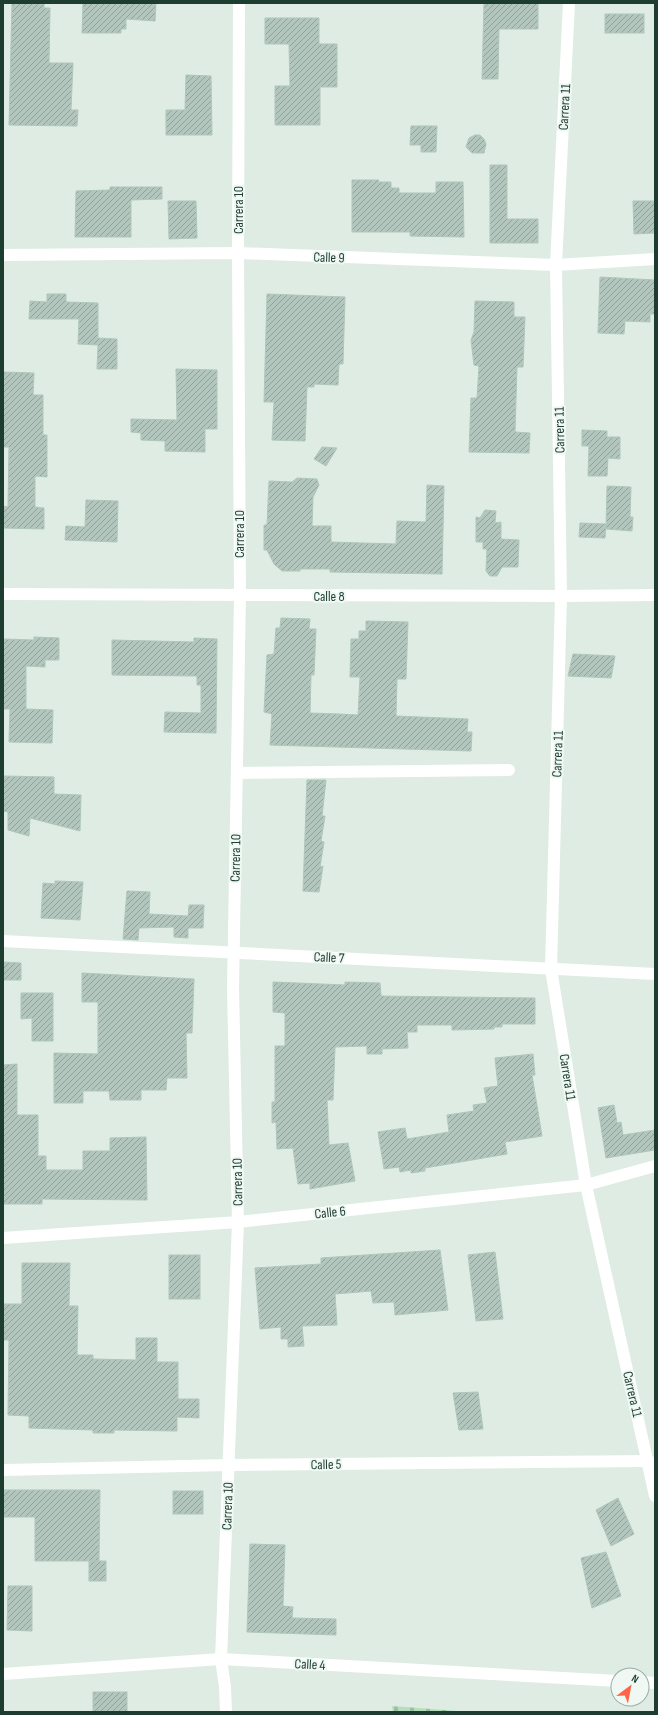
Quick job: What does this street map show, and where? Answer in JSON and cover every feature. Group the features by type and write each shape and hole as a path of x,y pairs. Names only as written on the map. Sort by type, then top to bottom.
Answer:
{"street":[{"name":"Carrera 10","path":"226,1712 225,1687 221,1659 238,1222 233,953 240,595 238,253 239,3"},
{"name":"Carrera 11","path":"569,3 556,264 562,596 551,969 586,1185 649,1461 655,1496"},
{"name":"Calle 9","path":"3,255 238,253 556,264 655,259"},
{"name":"Calle 8","path":"3,594 655,595"},
{"path":"237,773 509,770"},
{"name":"Calle 7","path":"3,941 655,974"},
{"name":"Calle 6","path":"3,1238 238,1222 586,1185 655,1166"},
{"name":"Calle 5","path":"3,1470 228,1465 649,1461"},
{"name":"Calle 4","path":"3,1674 221,1659 610,1681"}],"green space":[{"path":"392,1706 471,1712 393,1712"}],"building":[{"path":"12,3 44,3 44,8 50,8 49,63 73,63 71,110 78,110 77,126 9,125"},
{"path":"83,3 156,3 155,21 126,19 126,29 121,29 121,33 82,33"},
{"path":"538,3 538,29 499,29 498,79 482,79 484,4"},
{"path":"605,14 644,14 644,33 605,33"},
{"path":"265,18 319,18 319,44 337,44 337,87 320,87 320,125 275,125 275,86 290,86 289,44 265,44"},
{"path":"186,75 211,76 212,135 166,135 166,110 185,110"},
{"path":"411,126 437,126 436,152 421,152 421,145 410,145"},
{"path":"475,135 480,135 484,139 486,144 484,153 472,153 466,147 469,138"},
{"path":"490,165 507,165 507,219 538,219 538,243 490,243"},
{"path":"352,180 379,180 378,182 391,182 391,188 399,188 399,193 436,193 436,182 463,182 464,237 410,236 410,232 352,232"},
{"path":"110,187 162,187 162,199 131,200 131,237 75,237 76,191 110,190"},
{"path":"168,201 196,201 197,238 169,239"},
{"path":"633,201 655,201 655,233 634,234"},
{"path":"600,277 655,280 655,314 650,314 650,322 625,321 624,334 598,333"},
{"path":"47,294 66,294 66,302 98,303 98,338 117,339 117,369 97,369 98,345 78,344 79,319 29,319 30,301 47,302"},
{"path":"267,294 345,297 343,364 339,364 338,385 314,384 314,387 307,387 305,441 272,440 274,402 264,402"},
{"path":"475,301 514,302 514,317 525,317 523,367 517,367 515,432 530,433 529,453 469,452 471,398 477,398 479,366 474,365 471,340 474,332"},
{"path":"176,369 217,370 217,429 205,429 205,452 165,451 165,441 141,440 141,433 131,432 131,419 177,420"},
{"path":"3,372 34,373 33,395 43,395 43,435 47,435 47,477 35,476 35,507 44,508 44,529 3,528 3,506 8,507 9,447 3,447"},
{"path":"582,430 607,431 607,437 620,437 620,459 608,458 607,476 588,476 589,446 582,446"},
{"path":"322,447 337,448 326,466 314,459"},
{"path":"297,478 317,479 319,485 313,497 312,526 331,526 331,542 396,544 397,521 426,522 427,485 444,486 442,574 330,572 330,569 300,569 300,571 282,571 274,564 267,550 264,550 264,525 267,525 269,481 292,482"},
{"path":"607,486 631,487 630,517 633,517 632,531 606,529"},
{"path":"86,500 118,501 117,542 65,540 66,526 85,527"},
{"path":"485,510 496,511 495,523 501,522 501,539 519,540 518,567 502,567 497,576 490,576 486,571 487,549 483,549 483,542 476,542 476,517 480,518"},
{"path":"580,523 606,524 605,538 579,537"},
{"path":"281,618 310,619 309,629 316,629 314,675 311,675 310,713 358,715 360,677 350,677 351,639 359,639 359,631 366,631 366,621 408,622 406,679 397,679 396,716 468,719 467,732 472,732 471,751 270,745 272,714 264,712 267,655 274,654 276,628 280,628"},
{"path":"34,637 59,638 59,660 45,660 45,667 26,666 26,709 53,710 52,743 9,742 10,709 3,709 3,639 34,640"},
{"path":"194,638 217,639 216,733 164,732 165,712 201,713 201,685 197,685 197,676 112,675 112,640 194,642"},
{"path":"573,654 615,656 611,678 568,676"},
{"path":"3,776 54,777 54,794 81,795 80,831 30,818 29,836 8,830 8,812 3,811"},
{"path":"307,780 326,780 322,816 325,816 321,841 324,842 320,867 323,866 319,892 303,891"},
{"path":"55,881 83,882 80,920 41,918 43,883 55,884"},
{"path":"127,891 150,892 149,914 188,916 188,918 189,905 204,905 203,928 188,928 188,938 174,937 174,927 139,928 138,940 123,939"},
{"path":"3,962 21,963 21,980 3,980"},
{"path":"82,973 194,979 192,1033 186,1033 187,1078 167,1078 166,1090 141,1090 141,1100 110,1100 109,1091 83,1091 83,1103 54,1103 54,1053 98,1054 98,1002 82,1002"},
{"path":"273,982 345,985 345,982 380,983 381,996 535,998 535,1024 502,1024 502,1027 494,1027 494,1029 452,1030 452,1025 417,1025 417,1032 407,1032 408,1048 382,1049 382,1054 367,1054 367,1046 335,1047 333,1100 327,1100 329,1145 348,1143 355,1181 310,1189 310,1183 298,1184 293,1148 277,1149 276,1122 272,1123 272,1102 275,1102 275,1046 285,1046 285,1013 273,1012"},
{"path":"21,993 53,993 53,1041 32,1041 32,1018 21,1019"},
{"path":"533,1054 535,1075 532,1075 542,1136 505,1142 507,1154 425,1168 425,1171 411,1173 411,1170 400,1172 399,1167 384,1169 378,1132 405,1128 407,1139 449,1132 447,1115 474,1111 473,1105 487,1103 484,1088 498,1086 495,1058"},
{"path":"17,1064 17,1115 38,1115 38,1156 46,1156 46,1170 83,1170 83,1151 110,1151 110,1138 146,1137 147,1200 42,1199 42,1204 3,1204 3,1065"},
{"path":"614,1105 617,1123 621,1122 623,1135 655,1130 655,1150 606,1158 598,1108"},
{"path":"440,1250 448,1310 395,1315 394,1302 373,1303 371,1291 335,1294 337,1325 302,1326 304,1346 288,1347 288,1339 281,1339 281,1327 260,1329 255,1268 321,1264 321,1258"},
{"path":"495,1252 503,1319 476,1321 468,1255"},
{"path":"169,1255 200,1255 200,1299 169,1299"},
{"path":"22,1263 70,1263 69,1306 78,1306 77,1355 93,1355 93,1359 136,1360 136,1338 157,1338 157,1362 178,1362 178,1399 199,1399 199,1418 177,1417 177,1431 114,1430 114,1433 93,1433 93,1430 29,1428 29,1416 8,1415 9,1340 3,1340 3,1304 22,1304"},
{"path":"478,1392 483,1429 459,1430 453,1393"},
{"path":"3,1490 100,1490 99,1561 106,1561 106,1581 89,1581 89,1561 35,1561 35,1517 3,1517"},
{"path":"173,1491 203,1491 203,1514 173,1514"},
{"path":"618,1498 634,1534 611,1546 596,1510"},
{"path":"250,1544 285,1545 283,1606 293,1607 292,1618 336,1619 336,1635 247,1632"},
{"path":"606,1552 621,1596 592,1608 581,1558"},
{"path":"8,1586 32,1586 32,1631 7,1630"},
{"path":"93,1692 127,1692 127,1712 93,1712"}]}
